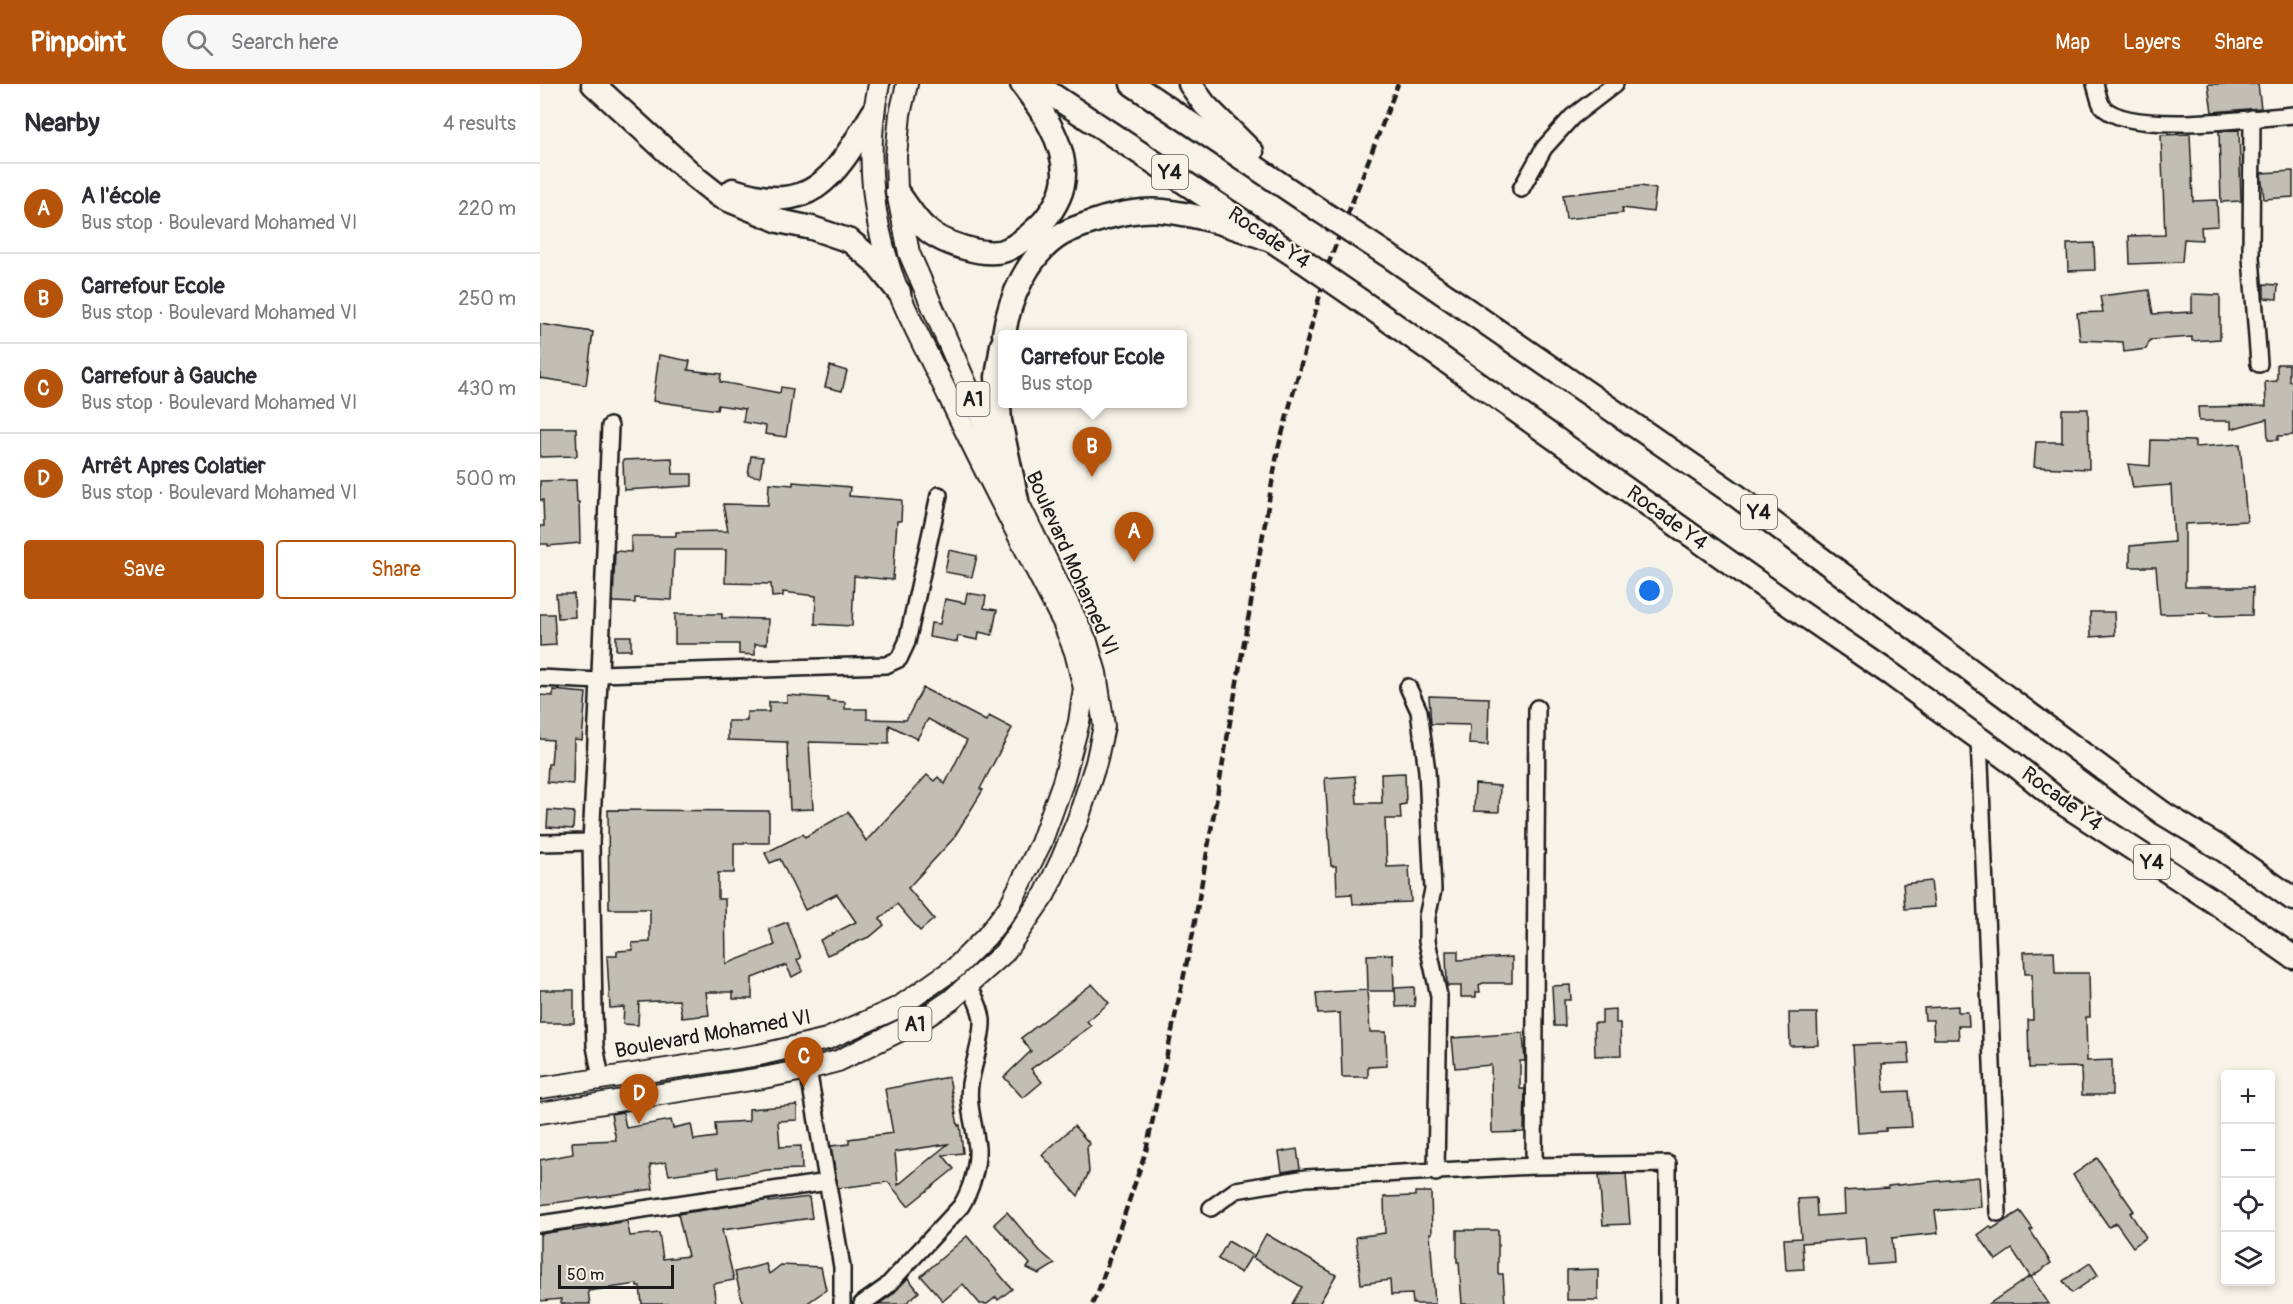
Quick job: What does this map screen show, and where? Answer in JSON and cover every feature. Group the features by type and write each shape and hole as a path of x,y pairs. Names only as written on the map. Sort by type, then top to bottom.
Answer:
{"highway":[{"path":"593,84 719,196 779,221 812,228 850,241 873,260 899,292"},
{"path":"612,84 692,159 732,189 758,198 792,198 812,190 828,177 849,153 873,113"},
{"path":"897,192 925,228 952,244 978,251 1005,250 1035,231 1056,207 1064,174 1058,144 1041,108 1022,84"},
{"name":"Rocade Y4","path":"1036,84 1374,310 1979,738 2058,800 2213,901 2293,957"},
{"name":"Y4","path":"1132,84 1386,254 1737,496 2164,814 2225,851 2293,899"},
{"path":"1190,84 1205,105 1287,187"},
{"path":"1004,330 1006,318 1026,273 1044,248 1060,235 1080,225 1121,213 1161,211 1210,219 1274,241"},
{"path":"998,370 998,391"},
{"path":"999,408 1017,500"}],"main road":[{"name":"Boulevard Mohamed VI","path":"540,1088 759,1055 827,1039 899,1007 955,968 987,936 1009,907 1041,843 1064,782 1079,722 1084,688 1075,652 1063,622 967,434 899,292 880,232 872,182 870,152 873,113 879,84"},
{"name":"Boulevard Mohamed VI","path":"540,1113 763,1078 808,1068 838,1060 881,1042 920,1021 969,985 1005,953 1045,894 1078,819 1096,763 1104,726 1095,673 1087,642 1017,500 909,253 897,192 896,156 900,114 907,84"}],"street":[{"path":"1521,189 1544,147 1572,117 1615,84"},
{"path":"2095,84 2102,106 2129,120 2189,124 2293,115"},
{"path":"2252,118 2251,257 2259,364"},
{"path":"601,1078 596,1046 591,843 610,426"},
{"path":"540,678 886,665 899,659 907,642 939,495"},
{"path":"1408,687 1419,711 1427,771 1433,890 1427,917 1427,941 1439,996 1436,1173"},
{"path":"1534,1167 1537,708"},
{"path":"1979,738 1998,1213"},
{"path":"540,843 591,843"},
{"path":"862,1304 886,1287 961,1206 968,1195 977,1160 977,1147 969,1103 969,1085 982,1022 980,1009 969,985"},
{"path":"801,1045 808,1068 842,1266 842,1304"},
{"path":"1211,1208 1236,1190 1306,1178 1534,1167 1668,1164 1668,1304"},
{"path":"540,1224 828,1182"}],"building":[{"path":"2208,84 2258,84 2261,108 2212,112"},
{"path":"2239,130 2241,201 2221,202 2219,131"},
{"path":"2190,134 2193,201 2217,200 2218,226 2201,227 2202,240 2184,239 2182,262 2130,264 2129,236 2165,235 2161,135"},
{"path":"2293,171 2293,197 2264,199 2261,173"},
{"path":"1641,186 1656,189 1653,212 1622,208 1623,213 1566,219 1563,195"},
{"path":"2094,243 2095,270 2068,271 2067,244"},
{"path":"2264,284 2278,285 2277,299 2264,298"},
{"path":"2149,290 2153,314 2192,312 2192,294 2220,295 2220,339 2192,341 2192,337 2150,340 2146,349 2124,352 2123,342 2080,340 2077,313 2103,312 2100,296"},
{"path":"540,324 593,332 586,385 540,378"},
{"path":"659,355 690,361 688,370 721,374 720,382 780,393 781,387 793,389 786,437 765,434 766,426 743,422 745,409 718,405 717,410 653,401"},
{"path":"2277,364 2289,364 2289,381 2293,381 2293,435 2278,436 2278,440 2268,440 2267,419 2231,429 2231,421 2199,421 2198,407 2266,406 2265,382 2277,381"},
{"path":"830,366 847,371 842,391 825,387"},
{"path":"2062,409 2088,409 2089,469 2034,467 2036,442 2062,442"},
{"path":"540,428 576,428 577,456 540,457"},
{"path":"2151,440 2195,441 2195,447 2240,444 2247,521 2185,524 2185,587 2253,587 2252,615 2160,614 2156,567 2130,567 2130,546 2174,542 2171,485 2133,488 2128,464 2150,466"},
{"path":"751,456 763,457 760,477 748,475"},
{"path":"672,458 673,474 692,474 692,486 624,490 623,460"},
{"path":"576,480 580,543 548,546 548,544 540,544 540,526 544,526 540,481"},
{"path":"793,482 850,487 849,496 902,500 901,521 897,521 893,580 854,576 852,626 815,624 816,596 783,592 783,596 772,597 771,584 725,583 726,550 674,550 672,600 635,598 635,603 613,602 615,551 631,552 631,536 676,536 676,532 728,531 723,504 768,505 769,483 793,485"},
{"path":"949,550 977,556 972,577 945,572"},
{"path":"967,593 986,596 984,608 997,610 992,635 979,632 978,640 958,636 957,642 929,637 931,623 940,624 945,599 965,603"},
{"path":"556,594 574,594 575,617 558,618"},
{"path":"2090,612 2114,612 2115,635 2091,637"},
{"path":"540,614 554,614 556,645 540,646"},
{"path":"675,614 722,614 722,618 768,619 767,644 755,644 755,655 739,654 739,644 675,644"},
{"path":"616,636 631,636 631,650 616,650"},
{"path":"923,688 986,721 989,716 1012,728 980,789 983,790 953,839 908,888 934,919 920,931 897,904 880,919 884,925 871,936 827,955 820,940 856,922 837,894 805,910 780,859 770,863 765,853 803,834 805,837 848,812 866,841 927,775 934,781 938,777 945,784 967,740 928,719 917,739 889,725 889,744 809,742 813,809 790,810 787,742 728,740 728,721 747,721 747,712 769,712 769,702 787,702 787,695 828,698 828,701 845,702 845,709 867,709 867,719 906,720"},
{"path":"553,690 586,693 582,740 574,739 573,784 547,782 553,740 540,739 540,695 553,696"},
{"path":"1429,696 1489,698 1488,745 1469,744 1470,725 1431,724"},
{"path":"1405,773 1406,804 1400,805 1401,819 1385,819 1387,867 1409,866 1411,902 1353,904 1352,894 1337,895 1336,866 1331,866 1325,778 1355,776 1357,803 1382,803 1381,774"},
{"path":"1475,784 1500,786 1499,812 1474,811"},
{"path":"548,810 574,812 573,829 547,827"},
{"path":"608,810 769,811 769,843 734,843 734,873 718,873 718,899 725,899 726,964 775,945 769,929 787,922 801,958 797,960 803,971 792,977 786,965 752,978 752,999 733,999 733,992 706,992 709,1015 682,1018 679,1000 639,1002 638,1025 623,1024 624,1007 610,1008 607,956 617,956 617,951 633,950 632,943 650,942 650,909 609,909"},
{"path":"1931,881 1934,907 1905,909 1903,884"},
{"path":"1446,951 1458,951 1458,960 1512,957 1512,983 1483,983 1479,985 1480,992 1476,992 1476,997 1461,997 1461,986 1447,986"},
{"path":"2054,951 2055,973 2089,973 2090,1017 2086,1017 2087,1061 2112,1060 2112,1095 2082,1095 2081,1067 2029,1068 2028,1020 2033,1020 2032,974 2025,974 2024,952"},
{"path":"1393,954 1394,991 1368,991 1367,955"},
{"path":"1092,984 1109,1003 1087,1021 1091,1026 1031,1069 1042,1082 1023,1098 1004,1077 1031,1051 1021,1038"},
{"path":"1570,985 1571,1000 1564,1000 1565,1026 1554,1026 1552,986"},
{"path":"1414,987 1415,1006 1396,1007 1395,988"},
{"path":"540,990 574,990 574,1023 540,1023"},
{"path":"1367,990 1370,1032 1386,1032 1387,1066 1368,1067 1368,1077 1342,1077 1340,1013 1318,1014 1316,993"},
{"path":"1958,1006 1958,1012 1968,1012 1969,1026 1958,1026 1959,1039 1934,1039 1933,1020 1925,1020 1924,1008"},
{"path":"1616,1009 1616,1023 1620,1023 1621,1055 1595,1056 1594,1023 1602,1023 1602,1010"},
{"path":"1789,1013 1817,1013 1818,1045 1790,1046"},
{"path":"1523,1033 1525,1061 1520,1061 1520,1089 1525,1089 1524,1132 1492,1133 1491,1065 1455,1068 1452,1038"},
{"path":"1908,1043 1910,1063 1882,1064 1884,1092 1909,1091 1912,1127 1886,1128 1886,1131 1858,1133 1853,1045"},
{"path":"949,1077 958,1126 960,1125 963,1153 943,1155 954,1169 908,1206 888,1182 838,1188 831,1146 849,1144 849,1139 893,1133 885,1089","holes":["948,1144 898,1185 895,1152"]},
{"path":"797,1105 797,1120 778,1121 780,1147 801,1146 802,1169 767,1170 719,1178 718,1168 669,1175 666,1162 650,1165 653,1189 540,1205 540,1160 573,1154 572,1142 616,1140 611,1114 623,1112 626,1128 671,1120 673,1128 691,1124 694,1140 716,1137 715,1123 749,1121 749,1109"},
{"path":"1074,1126 1090,1144 1087,1147 1089,1172 1078,1196 1042,1155"},
{"path":"1297,1149 1300,1169 1282,1172 1279,1152"},
{"path":"2097,1158 2134,1211 2130,1213 2146,1237 2133,1247 2116,1223 2109,1227 2073,1175"},
{"path":"1626,1174 1630,1224 1603,1225 1599,1175"},
{"path":"1979,1177 1981,1207 1935,1211 1938,1233 1892,1238 1894,1263 1868,1265 1866,1238 1802,1243 1804,1269 1786,1270 1784,1239 1801,1238 1798,1199 1816,1198 1817,1216 1845,1214 1844,1191"},
{"path":"1415,1192 1431,1192 1432,1233 1430,1233 1435,1304 1413,1304 1412,1294 1391,1295 1390,1280 1361,1284 1356,1237 1385,1233 1384,1197 1415,1196"},
{"path":"809,1197 812,1218 722,1230 734,1280 713,1284 716,1304 642,1304 640,1287 637,1287 637,1284 588,1291 590,1304 561,1304 561,1299 540,1301 540,1234 573,1229 573,1231 627,1221 630,1236 659,1233 663,1259 688,1256 678,1214 769,1200 769,1202"},
{"path":"2020,1211 2033,1229 2030,1230 2051,1263 2031,1277 2049,1304 1989,1304 2030,1276 2012,1249 1996,1260 1978,1235 1990,1226 1992,1229"},
{"path":"1007,1212 1040,1251 1055,1264 1039,1274 1027,1268 1030,1264 994,1224"},
{"path":"1457,1230 1498,1230 1498,1274 1503,1274 1505,1304 1462,1304 1459,1262 1457,1262"},
{"path":"1266,1234 1336,1275 1319,1304 1292,1304 1302,1287 1253,1258"},
{"path":"967,1236 1012,1289 998,1300 996,1297 987,1304 980,1304 963,1284 943,1301 921,1276"},
{"path":"1228,1241 1252,1255 1241,1273 1218,1259"},
{"path":"2090,1263 2098,1275 2072,1293 2063,1281"},
{"path":"766,1264 769,1274 781,1265 821,1267 826,1290 806,1304 743,1304 735,1272"},
{"path":"1598,1269 1598,1300 1567,1300 1567,1270"},
{"path":"908,1278 919,1292 905,1304 879,1304 893,1294"}],"railway":[{"path":"1092,1304 1146,1151 1192,938 1278,449 1328,265 1398,84"}],"place":[{"name":"Carrefour Ecole","path":"1092,477"},
{"name":"A l'école","path":"1134,562"},
{"name":"Carrefour à Gauche","path":"804,1087"},
{"name":"Arrêt Apres Colatier","path":"639,1124"}]}
